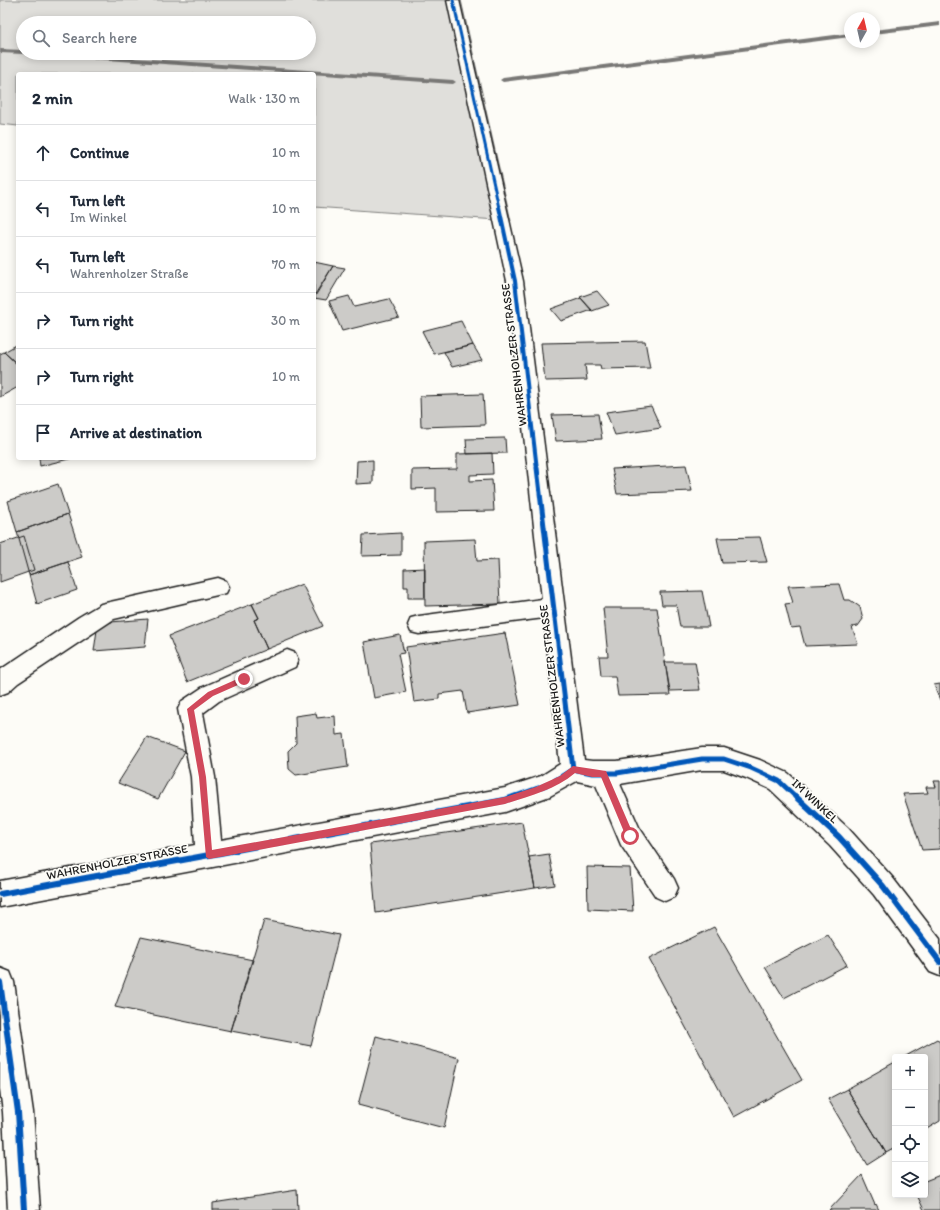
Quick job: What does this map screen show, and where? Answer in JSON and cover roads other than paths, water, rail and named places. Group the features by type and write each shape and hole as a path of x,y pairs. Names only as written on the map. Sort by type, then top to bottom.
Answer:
{"street":[{"name":"WAHRENHOLZER STRASSE","path":"0,894 505,800 537,790 563,778 573,769 515,281 453,0"},
{"path":"0,685 29,663 109,611 218,587"},
{"path":"418,625 554,606"},
{"path":"209,855 203,777 190,709 210,694 287,660"},
{"name":"IM WINKEL","path":"573,769 592,773 617,774 702,759 724,759 751,768 779,782 838,837 878,880 940,962"},
{"path":"603,773 630,836 666,888"},
{"path":"0,982 18,1112 24,1210"}],"waterway":[{"path":"880,31 940,24"},
{"path":"503,80 844,36"},
{"path":"0,51 16,52"},
{"path":"136,60 309,72"},
{"path":"316,72 453,82"}]}
